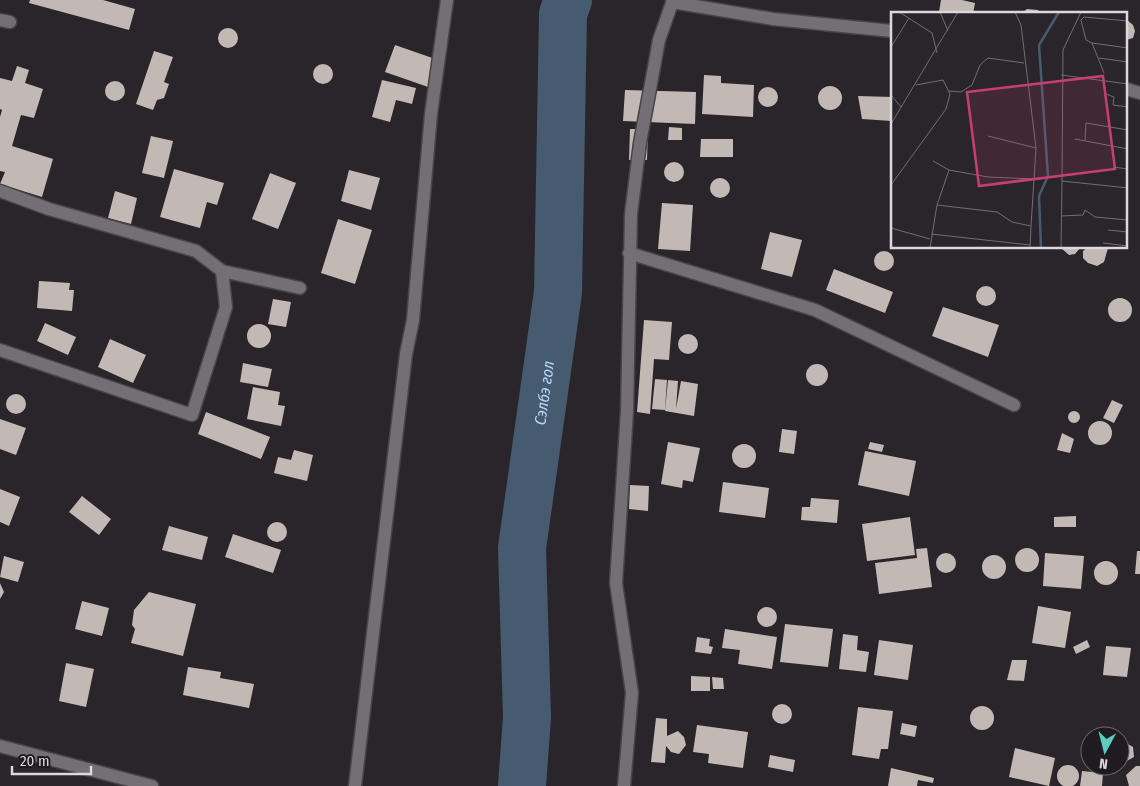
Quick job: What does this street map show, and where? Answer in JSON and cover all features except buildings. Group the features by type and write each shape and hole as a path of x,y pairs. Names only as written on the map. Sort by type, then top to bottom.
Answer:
{"street":[{"path":"355,786 406,354 413,320 431,114 447,0"},
{"path":"624,786 632,693 616,582 628,375 629,253 640,143 660,40 672,1 772,20 891,31"},
{"path":"0,191 49,209 196,251 222,271 300,288"},
{"path":"629,253 815,310 1014,406"},
{"path":"0,350 192,415 226,306 222,271"},
{"path":"0,746 152,786"}],"waterway":[{"name":"Сэлбэ гол","path":"522,786 527,717 522,548 558,292 563,14 568,0"}]}
